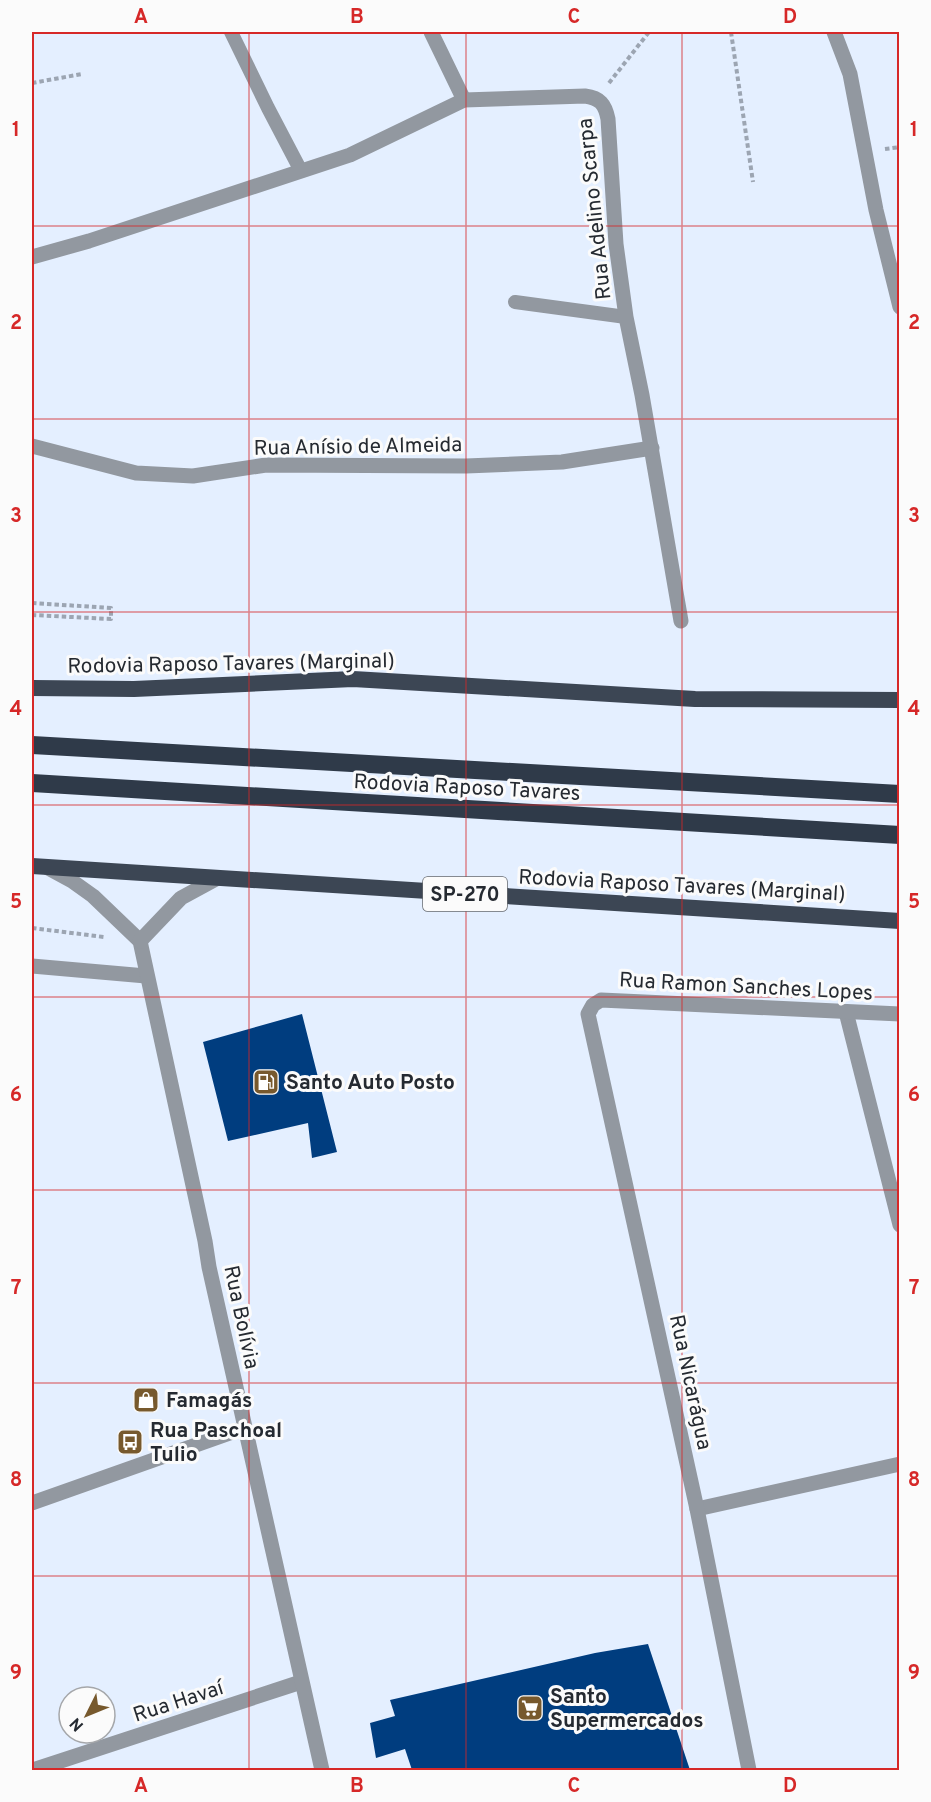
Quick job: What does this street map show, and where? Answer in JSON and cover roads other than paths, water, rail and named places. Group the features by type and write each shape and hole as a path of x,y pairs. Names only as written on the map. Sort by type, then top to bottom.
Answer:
{"highway":[{"name":"Rodovia Raposo Tavares (Marginal)","path":"32,688 134,689 352,679 695,699 900,700"},
{"name":"Rodovia Raposo Tavares","path":"32,745 900,794"},
{"name":"Rodovia Raposo Tavares","path":"32,783 900,835"},
{"name":"Rodovia Raposo Tavares (Marginal)","path":"40,867 900,921"}],"street":[{"path":"431,32 464,100"},
{"path":"834,32 850,74 876,210 900,307"},
{"name":"Rua Adelino Scarpa","path":"32,257 89,241 350,155 464,100 585,96 597,98 606,107 608,119 616,244 626,317 652,448 681,621"},
{"name":"Rua Anísio de Almeida","path":"32,446 136,473 193,476 266,465 466,466 562,462 652,448"},
{"path":"40,867 72,881 93,896 140,942 182,898 216,879"},
{"name":"Rua Bolívia","path":"140,942 244,1428 322,1770"},
{"path":"32,966 146,976"},
{"name":"Rua Ramon Sanches Lopes","path":"592,1005 601,1000 900,1014"},
{"name":"Rua Nicarágua","path":"592,1005 588,1014 697,1509 749,1770"},
{"path":"846,1012 900,1225"},
{"path":"32,1503 244,1428"},
{"path":"697,1509 900,1464"},
{"name":"Rua Havaí","path":"33,1770 301,1682"}],"lane":[{"path":"231,32 302,171"},
{"path":"515,302 626,317"}],"place":[{"name":"Santo Auto Posto","path":"266,1082"},
{"name":"Famagás","path":"146,1400"},
{"name":"Rua Paschoal Tulio","path":"130,1442"},
{"name":"Santo Supermercados","path":"530,1708"}]}
